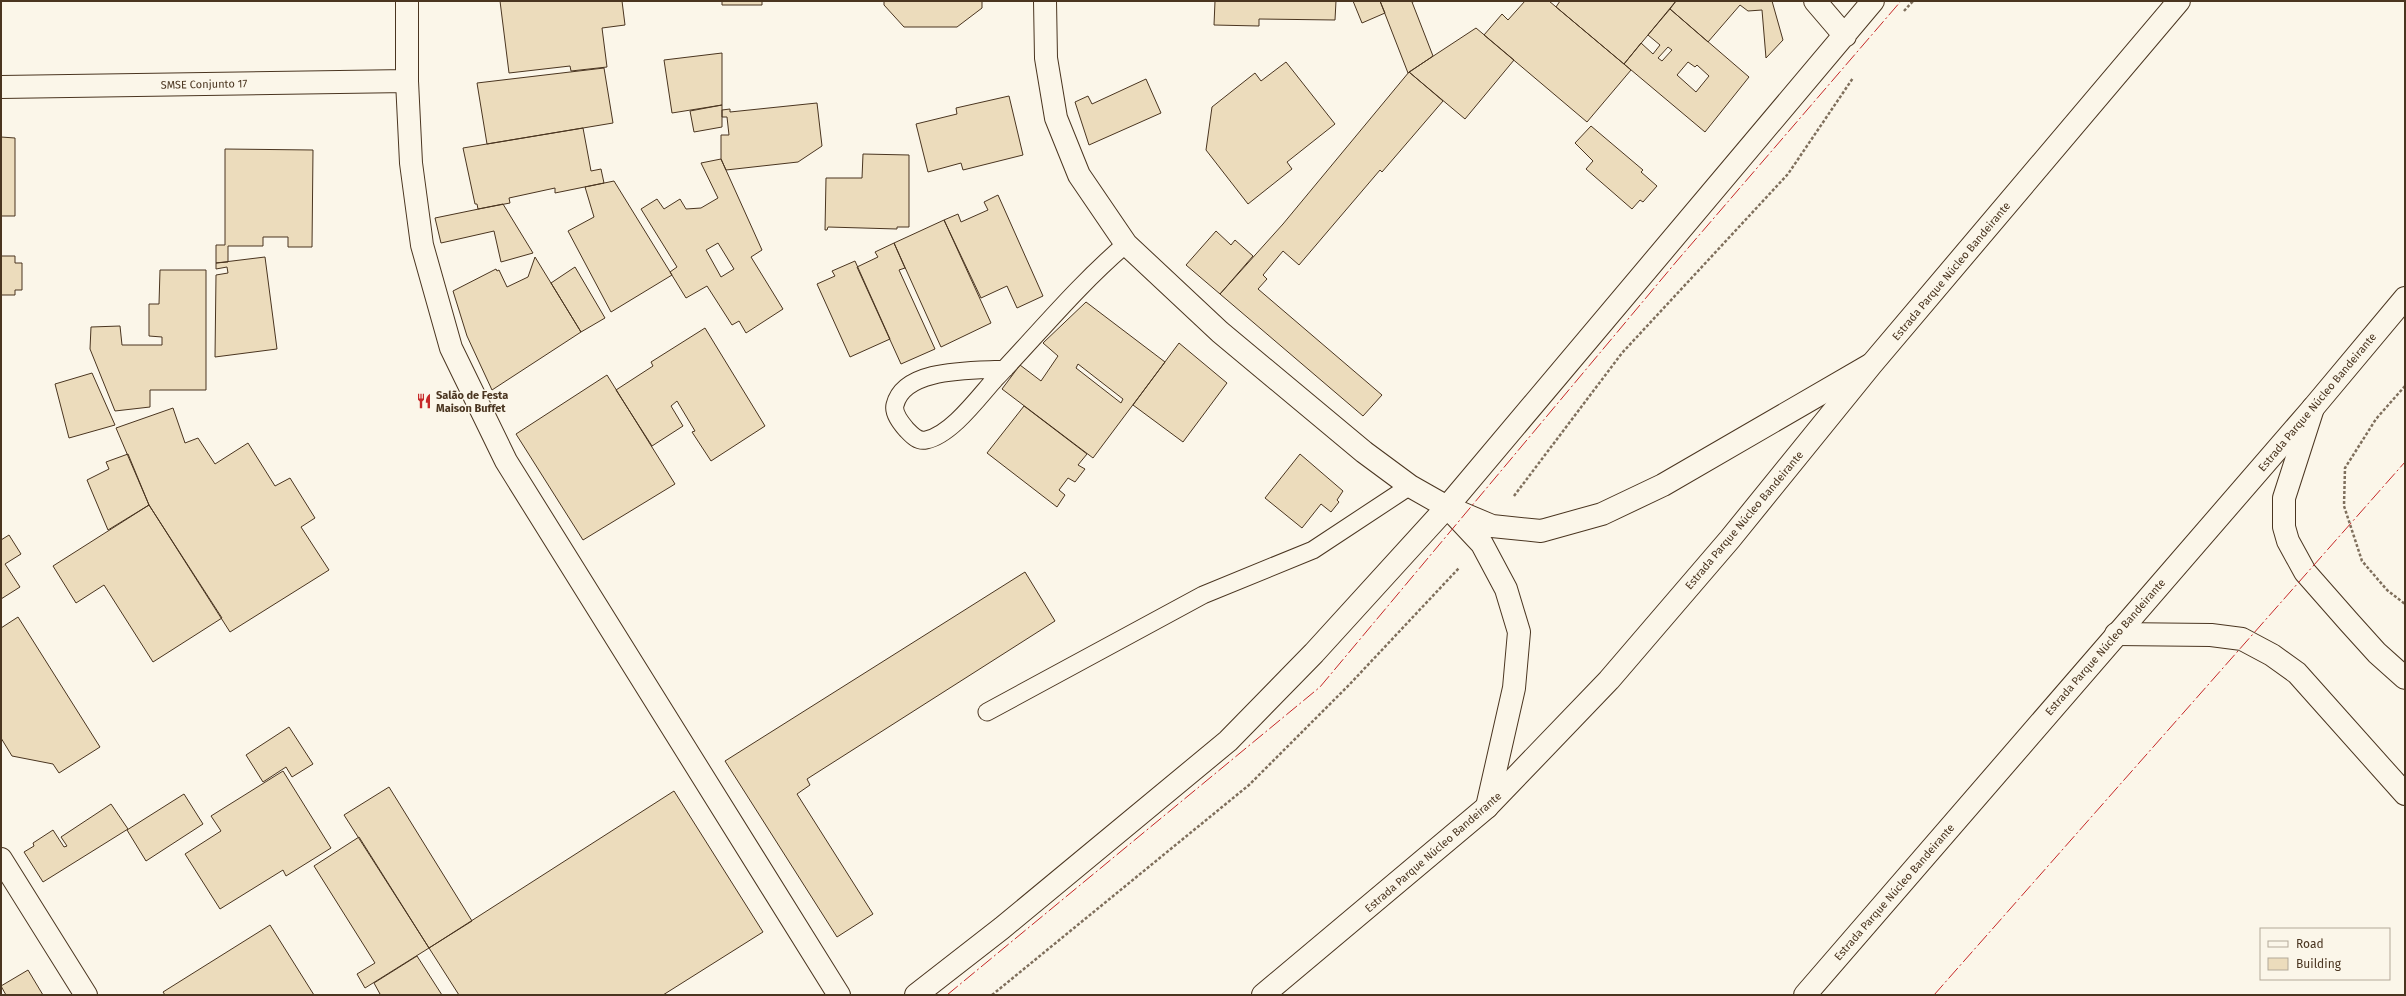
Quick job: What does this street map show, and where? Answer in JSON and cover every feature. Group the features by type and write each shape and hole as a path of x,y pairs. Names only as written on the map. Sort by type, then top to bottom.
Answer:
{"main road":[{"path":"407,1 407,81 411,163 422,245 451,348 506,461 839,995"},
{"path":"1045,1 1046,58 1056,118 1079,175 1126,244 1220,332 1364,452 1410,486 1447,507 1492,526 1541,531 1602,514 1663,485 1871,365"},
{"path":"1814,1 1845,36"},
{"path":"916,995 1002,928 1228,741 1314,653 1447,507 1873,1"},
{"name":"Estrada Parque Núcleo Bandeirante","path":"1264,995 1487,808 1609,680 1730,539 1871,365 2179,1"},
{"name":"SMSE Conjunto 17","path":"1,87 407,81"},
{"name":"Estrada Parque Núcleo Bandeirante","path":"1805,995 2313,408 2405,298"},
{"path":"2313,408 2284,498 2284,527 2288,541 2305,572 2377,653 2405,678"},
{"path":"1447,507 1482,544 1506,589 1519,632 1514,688 1487,808"},
{"path":"2116,634 2211,635 2242,639 2272,655 2296,673 2405,794"},
{"path":"1,860 86,995"}],"lane":[{"path":"1005,369 955,371 927,377 905,387 897,396 894,409 901,423 914,438 924,441 938,436 959,418 1005,369 1103,264 1126,244"},
{"path":"987,712 1203,595 1313,550 1410,486"}],"path":[{"path":"2405,386 2376,420 2345,468 2344,506 2362,561 2387,590 2405,604"}],"building":[{"path":"500,1 622,1 625,25 602,28 607,67 571,71 570,66 509,73"},
{"path":"722,1 762,1 762,5 722,5"},
{"path":"884,1 982,1 982,8 957,27 904,27 884,5"},
{"path":"1215,1 1336,1 1335,20 1259,19 1259,26 1214,25"},
{"path":"1353,1 1380,1 1385,13 1362,23"},
{"path":"1380,1 1416,1 1412,2 1433,56 1408,73"},
{"path":"1525,1 1549,1 1631,70 1587,122 1484,35 1502,14 1508,20"},
{"path":"1560,1 1676,1 1624,64 1556,7"},
{"path":"1676,1 1772,1 1783,40 1766,58 1762,10 1748,11 1740,5 1708,42 1670,9"},
{"path":"1670,9 1749,77 1705,132 1624,64 1641,43 1653,54 1660,45 1648,35","holes":["1668,47 1672,50 1662,61 1658,58","1688,62 1695,67 1697,65 1709,76 1696,92 1677,75"]},
{"path":"1476,28 1514,60 1465,119 1409,72"},
{"path":"722,53 722,105 672,113 664,60"},
{"path":"1286,62 1335,124 1287,162 1292,169 1248,204 1206,150 1212,107 1255,73 1261,81"},
{"path":"604,68 613,123 487,144 477,83"},
{"path":"1409,72 1443,101 1382,172 1380,170 1299,265 1283,251 1263,275 1267,279 1258,289 1382,395 1363,416 1220,294 1283,224"},
{"path":"1146,79 1161,113 1089,145 1075,102 1088,96 1092,104"},
{"path":"1009,96 1023,155 963,170 961,163 928,172 916,124 957,114 956,108"},
{"path":"817,103 822,146 798,162 726,170 721,159 721,135 729,135 727,117 722,117 722,110 730,109 730,112"},
{"path":"722,105 722,127 694,132 690,111"},
{"path":"1591,126 1643,170 1641,172 1657,186 1643,202 1640,200 1632,209 1586,169 1593,161 1575,143"},
{"path":"583,128 591,171 601,169 604,183 555,193 555,188 509,198 510,203 478,209 477,204 475,204 463,148"},
{"path":"1,137 15,138 15,216 1,216"},
{"path":"225,149 313,150 312,247 288,247 288,237 263,237 263,246 228,246 228,262 216,263 216,245 225,245"},
{"path":"863,154 909,155 909,227 897,227 897,229 828,227 827,230 825,230 826,178 862,178"},
{"path":"721,159 762,250 751,257 783,309 746,333 739,321 732,325 707,286 686,298 670,272 677,267 641,209 657,199 664,209 680,199 686,209 701,208 718,198 701,163","holes":["718,243 734,269 721,277 706,250"]},
{"path":"614,181 672,275 611,312 568,231 594,217 585,187"},
{"path":"998,195 1043,296 1017,308 1007,286 981,298 944,220 958,214 961,222 988,210 984,202"},
{"path":"503,204 533,253 501,262 494,231 441,243 435,218"},
{"path":"944,220 991,323 941,347 894,243"},
{"path":"1216,231 1231,245 1235,240 1253,256 1220,294 1186,265"},
{"path":"894,243 905,268 899,270 935,349 901,364 857,267 878,257 875,252"},
{"path":"1,256 15,256 15,263 22,263 22,290 15,290 15,295 1,295"},
{"path":"265,257 277,349 215,357 216,275 228,273 227,267 216,269 216,263"},
{"path":"535,257 581,332 492,390 467,336 453,291 496,269 497,271 499,270 507,287 528,277"},
{"path":"855,261 890,339 850,357 817,284 835,276 832,271"},
{"path":"575,267 605,318 581,332 551,283"},
{"path":"160,270 206,270 206,390 150,390 150,407 115,411 90,349 91,327 120,326 122,345 162,345 162,337 149,336 149,304 159,304"},
{"path":"1086,302 1165,362 1093,458 1002,389 1020,365 1041,381 1058,356 1043,343","holes":["1078,364 1123,399 1121,403 1076,368"]},
{"path":"705,328 765,426 711,461 692,432 695,431 677,401 671,406 683,426 652,446 616,390 653,366 651,362"},
{"path":"1179,343 1227,383 1183,442 1133,405"},
{"path":"92,373 115,425 69,438 55,384"},
{"path":"607,375 675,484 583,540 516,434"},
{"path":"1024,406 1087,454 1078,465 1085,469 1075,482 1068,478 1059,490 1065,495 1057,507 987,453"},
{"path":"173,408 185,443 198,438 215,464 248,443 275,486 290,478 315,518 301,527 329,570 230,632 149,505 116,428"},
{"path":"128,454 149,505 108,530 87,480 109,469 106,462"},
{"path":"1300,454 1343,491 1337,500 1339,502 1331,512 1321,504 1302,528 1265,498"},
{"path":"149,505 222,618 153,662 104,585 76,603 53,566"},
{"path":"9,535 21,554 5,564 20,587 1,599 1,540"},
{"path":"1025,572 1055,621 807,779 810,785 797,794 873,914 837,937 725,761"},
{"path":"18,617 100,747 59,773 53,764 12,756 1,738 1,628"},
{"path":"289,727 313,764 292,777 286,767 263,782 246,755"},
{"path":"283,771 331,848 286,876 283,870 220,909 185,854 221,831 211,816"},
{"path":"389,787 472,921 429,948 344,815"},
{"path":"674,791 763,932 663,995 459,995 429,948"},
{"path":"184,794 203,824 146,861 127,830"},
{"path":"111,804 128,829 43,882 24,852 34,846 33,843 53,830 64,847 67,846 61,837"},
{"path":"359,837 429,948 365,988 357,974 375,963 314,866"},
{"path":"270,925 314,995 165,995 163,992"},
{"path":"417,956 442,995 378,995 380,994 374,983"},
{"path":"28,970 43,995 6,995 1,986"}],"power":[{"path":"947,995 1320,687 1676,262 1901,1"},
{"path":"1934,995 2405,462"}],"place":[{"name":"Salão de Festa Maison Buffet","path":"424,401"}]}
